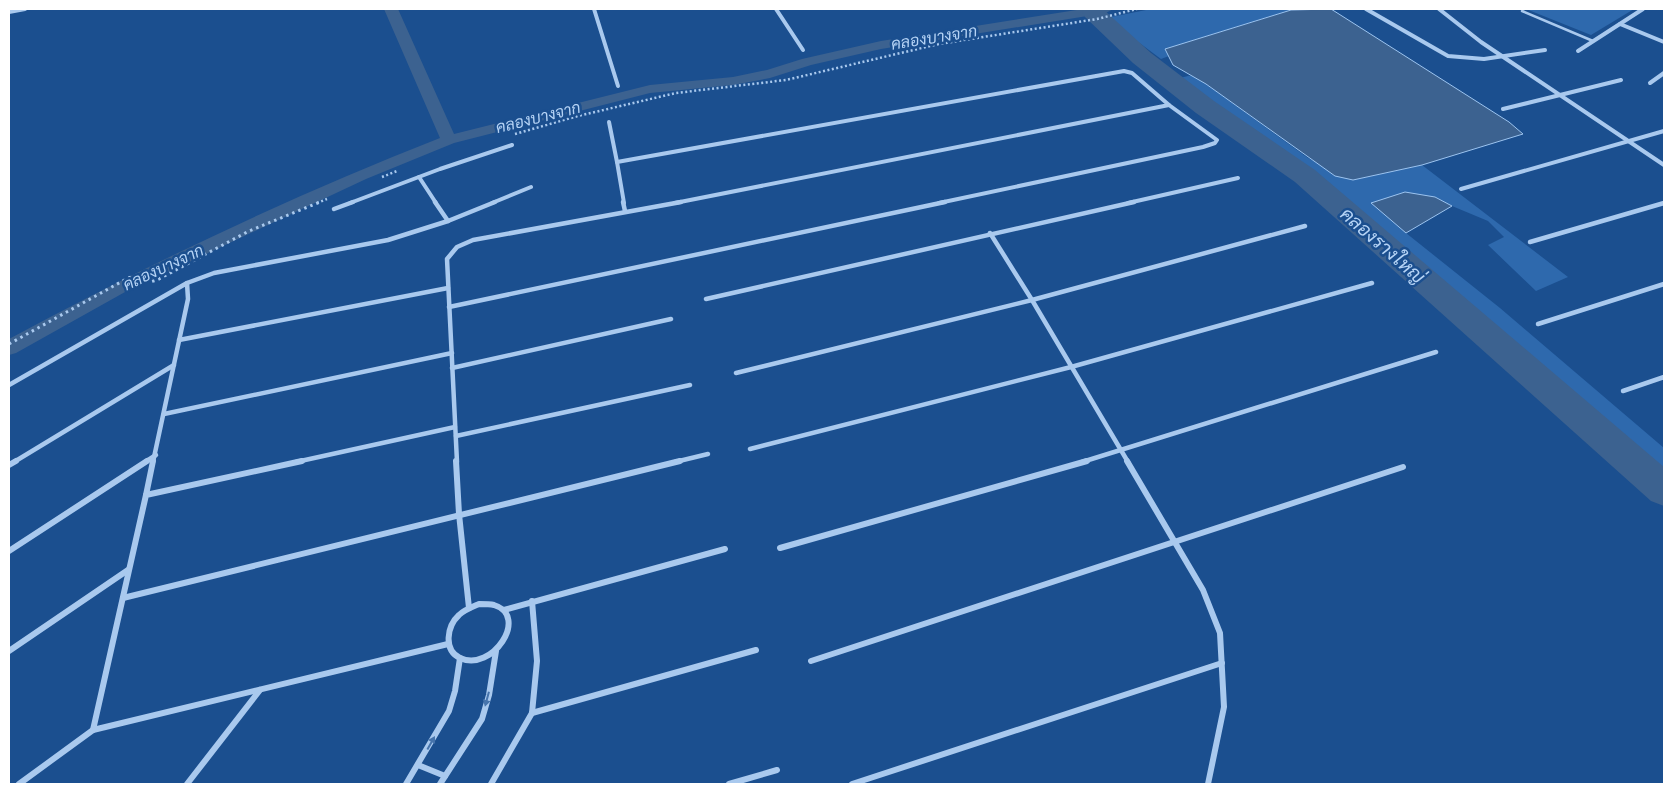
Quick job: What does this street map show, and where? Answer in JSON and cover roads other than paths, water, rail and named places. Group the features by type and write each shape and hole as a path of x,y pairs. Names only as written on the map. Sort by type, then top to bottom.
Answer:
{"street":[{"path":"9,12 25,9"},
{"path":"594,9 618,86"},
{"path":"776,9 803,50"},
{"path":"1366,9 1448,56 1461,60 1477,61 1545,50"},
{"path":"1439,9 1502,56 1664,166"},
{"path":"1578,51 1644,9"},
{"path":"1620,24 1664,42"},
{"path":"449,307 1215,142 1216,140 1214,136 1169,105 1132,73 1124,70 617,162"},
{"path":"1650,83 1664,73"},
{"path":"1502,109 1621,80"},
{"path":"469,608 459,514 447,259 463,243 1169,105"},
{"path":"609,122 625,211"},
{"path":"1461,188 1626,140 1664,131"},
{"path":"334,210 419,176 512,145"},
{"path":"419,176 448,221"},
{"path":"706,299 1238,178"},
{"path":"9,385 187,283 214,273 388,240 425,230 530,187"},
{"path":"1530,242 1664,203"},
{"path":"736,373 1032,300 1305,226"},
{"path":"990,233 1032,300 1203,590 1220,633 1224,707 1208,784"},
{"path":"93,730 128,570 156,455 188,299 187,283"},
{"path":"750,449 1071,367 1372,283"},
{"path":"1538,324 1664,284"},
{"path":"179,340 448,288"},
{"path":"452,368 671,319"},
{"path":"780,548 1121,451 1436,352"},
{"path":"164,414 452,353"},
{"path":"9,465 174,365"},
{"path":"1623,392 1664,377"},
{"path":"456,436 690,385"},
{"path":"146,495 455,427"},
{"path":"123,598 708,454"},
{"path":"9,551 156,455"},
{"path":"811,661 1403,468"},
{"path":"504,610 509,619 509,629 505,641 496,651 478,660 460,658 452,652 448,644 448,636 454,620 469,608 488,604 504,610 725,549"},
{"path":"9,651 128,570"},
{"path":"491,784 532,713 536,661 532,601"},
{"path":"19,784 93,730 448,644"},
{"path":"532,713 756,650"},
{"path":"440,784 482,719 489,695 496,651"},
{"path":"406,784 449,712 455,691 460,658"},
{"path":"852,784 1222,663"},
{"path":"187,784 261,690"},
{"path":"418,765 445,776"},
{"path":"729,784 777,770"}],"lane":[{"path":"1522,12 1593,42"}],"waterway":[{"path":"391,9 449,140"},
{"name":"คลองบางจาก","path":"449,140 650,89 733,81 770,74 807,62 881,45 1106,9"},
{"name":"คลองรางใหญ่","path":"1093,12 1142,58 1205,107 1305,176 1664,490"},
{"name":"คลองบางจาก","path":"9,348 119,288 360,175 449,140"}]}
